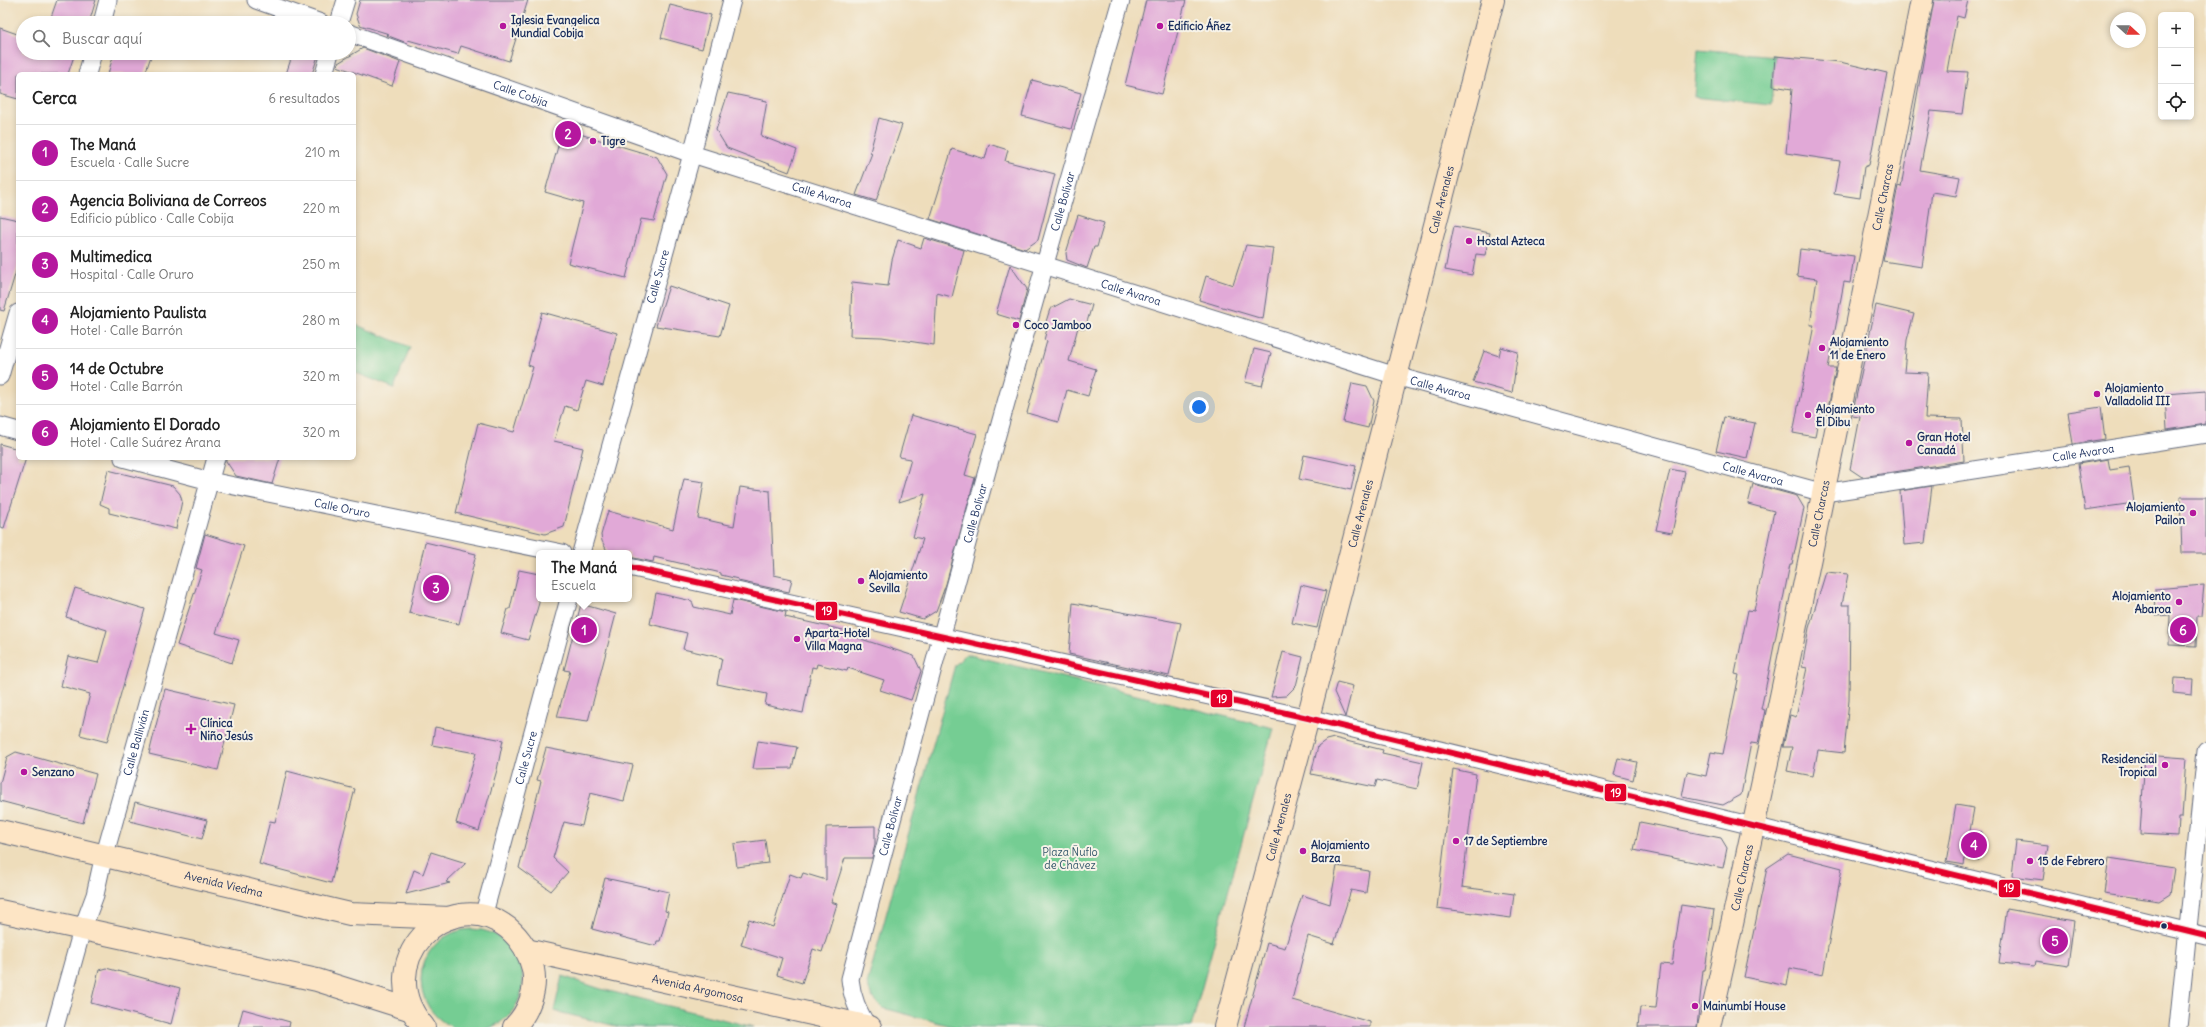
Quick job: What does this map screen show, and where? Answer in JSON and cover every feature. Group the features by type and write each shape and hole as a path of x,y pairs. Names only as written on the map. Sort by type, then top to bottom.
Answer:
{"street":[{"path":"104,16 108,0"},
{"path":"256,0 301,16"},
{"path":"341,16 346,0"},
{"name":"Calle Sucre","path":"582,550 692,154 732,0"},
{"name":"Calle Bolívar","path":"869,1027 859,1013 852,994 850,979 940,636 1044,264 1121,0"},
{"name":"Calle Arenales","path":"1225,1027 1308,718 1493,0"},
{"name":"Calle Charcas","path":"1709,1027 1755,826 1824,493 1922,0"},
{"name":"Calle Cobija","path":"356,35 692,154"},
{"path":"88,72 91,60"},
{"path":"325,72 328,60"},
{"name":"Calle Avaroa","path":"692,154 1396,376 1824,493 2206,434"},
{"path":"0,376 16,320"},
{"path":"0,426 16,430"},
{"name":"Calle Oruro","path":"131,460 210,481 547,550"},
{"name":"Calle Ballivián","path":"55,1027 82,930 95,896 104,857 215,460"},
{"path":"632,568 1308,718 1755,826 2187,933 2206,936"},
{"name":"Calle Sucre","path":"483,917 568,602"},
{"path":"2178,1027 2206,751"},
{"name":"Avenida Viedma","path":"0,831 104,857 350,914 450,918 467,916 483,917"},
{"path":"0,911 317,980 418,1021"},
{"path":"483,917 505,926 517,937 526,950 533,972 533,989 525,1013 514,1027"},
{"path":"418,1021 407,999 404,982 409,958 416,943 428,930 450,918"},
{"name":"Avenida Argomosa","path":"526,950 869,1027"}],"green space":[{"path":"1698,49 1775,56 1771,105 1694,97"},
{"path":"356,325 410,347 394,388 356,373"},
{"name":"Plaza Ñuflo de Chávez","path":"966,654 1273,728 1191,1027 955,1027 883,1008 872,997 867,984 955,665"},
{"path":"462,930 482,930 492,933 500,938 508,944 514,952 519,960 522,970 522,990 519,1000 508,1016 489,1028 452,1027 436,1016 425,1000 422,990 422,970 425,960 430,952 436,944 444,938 452,933"},
{"path":"562,976 601,989 753,1027 620,1027 554,1011"}],"building":[{"path":"57,0 96,0 91,16 51,16"},
{"path":"360,0 528,0 509,61 461,46 458,54 408,40 407,43 386,35 389,34 360,25 356,14"},
{"name":"Edificio Áñez","path":"1146,0 1186,0 1162,94 1125,85"},
{"path":"1934,0 1968,0 1964,18 1957,16 1947,71 1968,72 1962,114 1931,111 1920,170 1960,177 1956,196 1932,192 1922,267 1883,261 1898,186 1901,187"},
{"path":"670,5 711,15 702,49 661,38"},
{"path":"0,28 16,34 16,60 73,60 69,72 16,72 16,98 0,94"},
{"path":"363,48 400,62 392,86 337,66 338,63 343,60 356,60 356,52"},
{"path":"1775,56 1840,62 1887,73 1869,165 1864,167 1860,198 1834,194 1840,161 1786,153 1792,89 1773,86"},
{"path":"112,60 150,60 146,72 109,72"},
{"path":"291,60 317,60 313,72 287,72"},
{"path":"1032,80 1081,93 1071,129 1022,116"},
{"path":"728,93 767,101 761,136 797,150 789,172 727,148 716,130"},
{"path":"879,118 902,125 876,201 856,195 872,153 870,152"},
{"path":"563,129 657,157 667,174 654,221 641,219 626,278 568,263 583,203 545,192"},
{"path":"989,144 1008,150 1005,161 1055,174 1038,240 1025,249 930,219 952,149 985,159"},
{"path":"1078,215 1104,223 1097,247 1094,247 1087,268 1067,260 1066,253"},
{"path":"0,216 16,220 16,272 4,311 0,310"},
{"path":"1454,226 1490,233 1485,255 1476,254 1472,275 1445,270"},
{"path":"924,238 964,250 952,297 937,293 934,345 882,337 850,336 852,282 888,286 892,260 898,240 921,248"},
{"path":"1246,245 1273,248 1263,319 1199,300 1206,276 1233,285"},
{"path":"1800,249 1854,256 1850,283 1844,282 1828,368 1836,368 1827,414 1819,413 1815,437 1793,433 1814,325 1810,325 1817,279 1797,276"},
{"path":"1010,265 1027,289 1019,321 996,314"},
{"path":"669,286 729,306 720,336 656,326"},
{"path":"1069,299 1092,305 1085,329 1078,327 1069,361 1096,369 1088,396 1067,390 1058,422 1027,413 1047,341 1044,340 1047,329 1044,328 1050,309"},
{"path":"1876,305 1914,314 1907,340 1904,372 1928,373 1925,418 1962,419 1964,461 1862,477 1850,469 1860,417 1852,416"},
{"path":"542,312 617,333 603,386 586,381 577,410 565,406 554,441 583,448 564,527 545,534 456,513 478,423 514,432 533,367 528,365"},
{"path":"1501,347 1518,352 1512,393 1473,382 1484,351 1499,356"},
{"path":"1254,349 1271,353 1262,386 1245,382"},
{"path":"1352,383 1367,386 1374,401 1368,428 1343,422"},
{"path":"2206,391 2206,424 2167,430 2165,394"},
{"path":"2101,407 2105,439 2073,444 2068,412"},
{"path":"911,415 977,434 965,475 975,478 946,584 936,611 923,619 899,612 923,539 913,537 925,494 899,502 911,459 899,457"},
{"path":"1724,417 1755,423 1747,458 1716,451"},
{"path":"0,444 16,448 16,460 25,460 4,528 0,527"},
{"path":"1304,455 1356,466 1351,490 1299,479"},
{"path":"2108,459 2110,470 2129,467 2134,503 2085,510 2078,464"},
{"path":"279,460 272,484 236,476 226,461"},
{"path":"1670,469 1685,472 1672,533 1656,530"},
{"path":"108,470 173,486 180,494 182,501 176,529 109,513 109,508 100,504"},
{"path":"684,479 704,482 698,518 734,526 740,487 770,491 774,575 792,579 789,592 738,581 738,579 721,575 721,573 654,557 653,562 632,558 632,550 606,550 601,535 608,511 673,529"},
{"path":"1753,484 1797,496 1804,508 1792,564 1790,564 1761,709 1765,710 1758,744 1751,743 1741,795 1723,805 1682,797 1687,772 1706,776 1711,752 1723,754 1739,675 1735,674 1748,610 1754,611 1774,511 1748,504"},
{"path":"1932,486 1925,543 1904,545 1900,491"},
{"path":"2180,497 2206,497 2206,553 2182,553"},
{"path":"205,534 244,546 216,633 239,640 232,663 177,645 202,570 196,568"},
{"path":"425,542 476,554 459,624 409,613"},
{"path":"519,570 536,573 536,602 539,603 528,640 501,633 508,609 510,609"},
{"path":"1826,572 1848,574 1842,605 1850,605 1849,700 1844,753 1818,750 1813,776 1787,771 1792,747 1783,747 1790,715 1796,717 1807,668 1802,667 1809,628"},
{"path":"1301,585 1326,591 1317,628 1292,623"},
{"name":"Alojamiento Abaroa","path":"2204,585 2201,616 2197,616 2196,646 2169,645 2170,615 2156,616 2155,589"},
{"path":"75,588 145,609 107,742 80,735 90,694 61,686 68,656 98,663 107,630 66,617"},
{"path":"656,593 692,601 694,607 730,615 733,600 786,612 785,617 859,634 858,638 914,656 921,671 911,700 880,690 884,680 848,668 847,671 817,664 816,668 812,667 803,713 765,705 767,694 717,684 722,658 683,649 687,633 650,624"},
{"path":"1073,603 1181,623 1169,676 1069,654"},
{"path":"581,604 616,614 588,721 557,717 570,671 564,670"},
{"path":"1283,652 1303,657 1296,686 1286,696 1271,697"},
{"path":"2174,678 2193,679 2192,695 2173,693"},
{"path":"1337,682 1353,686 1345,717 1334,692"},
{"name":"Clínica Niño Jesús","path":"165,689 234,705 218,770 149,754"},
{"path":"435,727 503,740 497,770 479,831 456,823 476,753 432,745"},
{"path":"1334,738 1383,750 1382,753 1423,762 1417,789 1377,780 1375,787 1311,774 1318,746 1326,740"},
{"path":"758,741 797,747 792,768 753,769"},
{"path":"546,748 633,765 624,801 590,793 582,826 564,822 553,858 568,872 551,891 519,868 541,781 537,780"},
{"path":"16,752 96,774 83,823 0,801 0,783 7,757"},
{"path":"2145,755 2186,758 2182,818 2179,818 2178,836 2140,834"},
{"path":"1618,758 1637,762 1633,780 1614,775"},
{"name":"17 de Septiembre","path":"1453,769 1476,774 1462,887 1514,894 1511,918 1437,908"},
{"path":"287,771 355,789 331,883 259,864 270,821 275,822"},
{"path":"135,802 207,820 202,839 130,821"},
{"path":"1956,805 1974,808 1970,831 1982,832 1979,860 1965,858 1964,865 1946,862"},
{"path":"1640,822 1721,838 1727,848 1723,868 1634,850"},
{"path":"875,826 875,844 872,858 845,858 831,902 837,904 822,952 813,949 802,983 777,975 782,958 741,945 749,919 773,927 790,874 801,878 803,873 826,880 826,827"},
{"path":"765,840 768,863 737,867 734,844"},
{"name":"15 de Febrero","path":"2016,841 2048,845 2043,880 2012,876"},
{"path":"431,852 466,863 446,882 450,883 406,894 414,870 423,874"},
{"path":"1788,854 1842,868 1823,975 1790,968 1787,986 1744,977 1767,868"},
{"path":"2109,858 2174,868 2170,894 2159,901 2104,893"},
{"path":"1337,866 1369,871 1366,893 1351,890 1334,944 1308,936 1292,1000 1370,1022 1370,1027 1244,1027 1267,943 1285,948 1302,895 1330,904"},
{"path":"605,878 669,892 665,911 668,912 660,941 657,941 656,946 592,929"},
{"path":"1681,905 1714,910 1705,970 1703,970 1697,1027 1638,1027 1640,1007 1656,1008 1661,964 1672,965"},
{"path":"2007,909 2074,921 2068,966 2036,961 2035,966 1999,963"},
{"path":"106,968 180,988 171,1024 91,1003 99,970"},
{"path":"243,1009 290,1022 289,1027 238,1027"}],"transit line":[{"name":"19","path":"632,568 1308,718 2206,936"}],"place":[{"name":"Iglesia Evangelica Mundial Cobija","path":"503,26"},
{"name":"Edificio Áñez","path":"1160,26"},
{"name":"Agencia Boliviana de Correos","path":"568,134"},
{"name":"Tigre","path":"593,141"},
{"name":"Hostal Azteca","path":"1469,241"},
{"name":"Coco Jamboo","path":"1016,325"},
{"name":"Alojamiento 11 de Enero","path":"1822,348"},
{"name":"Alojamiento Valladolid III","path":"2097,394"},
{"name":"Alojamiento El Dibu","path":"1808,415"},
{"name":"Gran Hotel Canadá","path":"1909,443"},
{"name":"Alojamiento Pailon","path":"2193,513"},
{"name":"Alojamiento Sevilla","path":"861,581"},
{"name":"Multimedica","path":"436,588"},
{"name":"Alojamiento Abaroa","path":"2179,602"},
{"name":"The Maná","path":"584,630"},
{"name":"Alojamiento El Dorado","path":"2183,630"},
{"name":"Aparta-Hotel Villa Magna","path":"797,639"},
{"name":"Clínica Niño Jesús","path":"191,729"},
{"name":"Residencial Tropical","path":"2165,765"},
{"name":"Senzano","path":"24,772"},
{"name":"17 de Septiembre","path":"1456,841"},
{"name":"Alojamiento Paulista","path":"1974,845"},
{"name":"Alojamiento Barza","path":"1303,851"},
{"name":"15 de Febrero","path":"2030,861"},
{"name":"14 de Octubre","path":"2055,941"},
{"name":"Mainumbí House","path":"1695,1006"}]}
